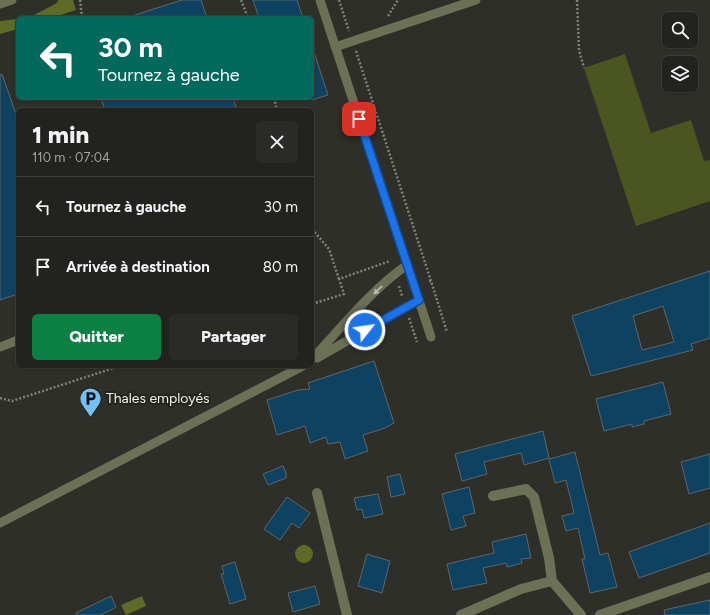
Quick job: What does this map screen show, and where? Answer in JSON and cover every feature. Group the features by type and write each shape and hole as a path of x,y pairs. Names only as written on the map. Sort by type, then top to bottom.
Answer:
{"street":[{"path":"493,496 526,489 534,497 549,558 552,581 581,615"},
{"path":"317,493 347,615"},
{"path":"600,615 710,577"},
{"path":"461,615 521,589 552,581"}],"lane":[{"path":"0,4 12,0"},
{"path":"320,0 431,337"},
{"path":"335,47 476,0"},
{"path":"314,358 367,300 394,274 408,265"},
{"path":"314,359 419,300"},
{"path":"0,347 16,341"},
{"path":"0,523 299,368"}],"path":[{"path":"80,0 82,16"},
{"path":"241,0 247,16"},
{"path":"339,0 429,281 447,332"},
{"path":"577,0 579,50 584,68"},
{"path":"314,231 329,249 344,294 314,303"},
{"path":"340,279 390,261"},
{"path":"398,285 403,299"},
{"path":"409,318 417,342"},
{"path":"0,398 12,401 114,368"}],"shaded area":[{"path":"58,0 73,0 76,10 58,16 32,16 57,3"},
{"path":"16,19 16,30 0,34 0,21"},
{"path":"625,54 651,133 691,120 704,161 710,160 710,201 636,226 584,68"},
{"path":"304,545 310,548 313,554 310,560 304,563 298,560 295,554 298,548"},
{"path":"142,596 146,606 126,615 121,605"}],"building":[{"path":"182,0 201,0 206,16 135,16"},
{"path":"253,0 297,0 302,16 258,16"},
{"path":"314,52 328,95 314,99"},
{"path":"2,74 16,114 16,295 0,300 0,75"},
{"path":"102,100 234,100 236,108 104,108"},
{"path":"710,271 710,338 691,344 693,350 591,376 572,316","holes":["663,306 674,342 642,350 633,316"]},
{"path":"374,361 394,423 385,428 363,435 368,451 345,459 340,442 328,444 326,437 310,443 305,426 277,435 267,400 298,390 310,389 308,383"},
{"path":"663,382 671,414 644,421 644,424 632,427 632,424 604,431 596,399"},
{"path":"543,431 549,458 524,465 521,453 484,462 487,474 462,481 455,454"},
{"path":"575,452 600,555 608,553 617,587 590,593 582,559 585,559 578,528 566,531 562,516 574,513 566,480 555,483 549,459"},
{"path":"710,454 710,488 689,494 681,462"},
{"path":"283,466 286,473 286,478 268,485 263,474"},
{"path":"400,474 405,494 391,497 387,477"},
{"path":"469,487 475,513 463,516 466,526 451,530 442,494"},
{"path":"378,494 383,514 364,518 362,509 357,510 354,498"},
{"path":"287,497 310,513 299,528 292,523 280,540 264,529"},
{"path":"710,523 710,553 639,578 629,552"},
{"path":"526,534 531,558 521,559 522,563 507,567 506,563 483,568 487,583 453,590 447,564 494,553 492,542"},
{"path":"367,554 390,561 382,593 358,586"},
{"path":"235,562 246,599 230,604 221,574 224,574 222,566"},
{"path":"315,586 320,604 293,612 288,593"},
{"path":"111,596 116,607 111,610 100,615 77,615 76,613"},
{"path":"710,600 710,615 665,615 664,610"}],"place":[{"name":"Thales employés","path":"91,418"}],"route":[{"path":"359,119 419,300 365,330"}]}
